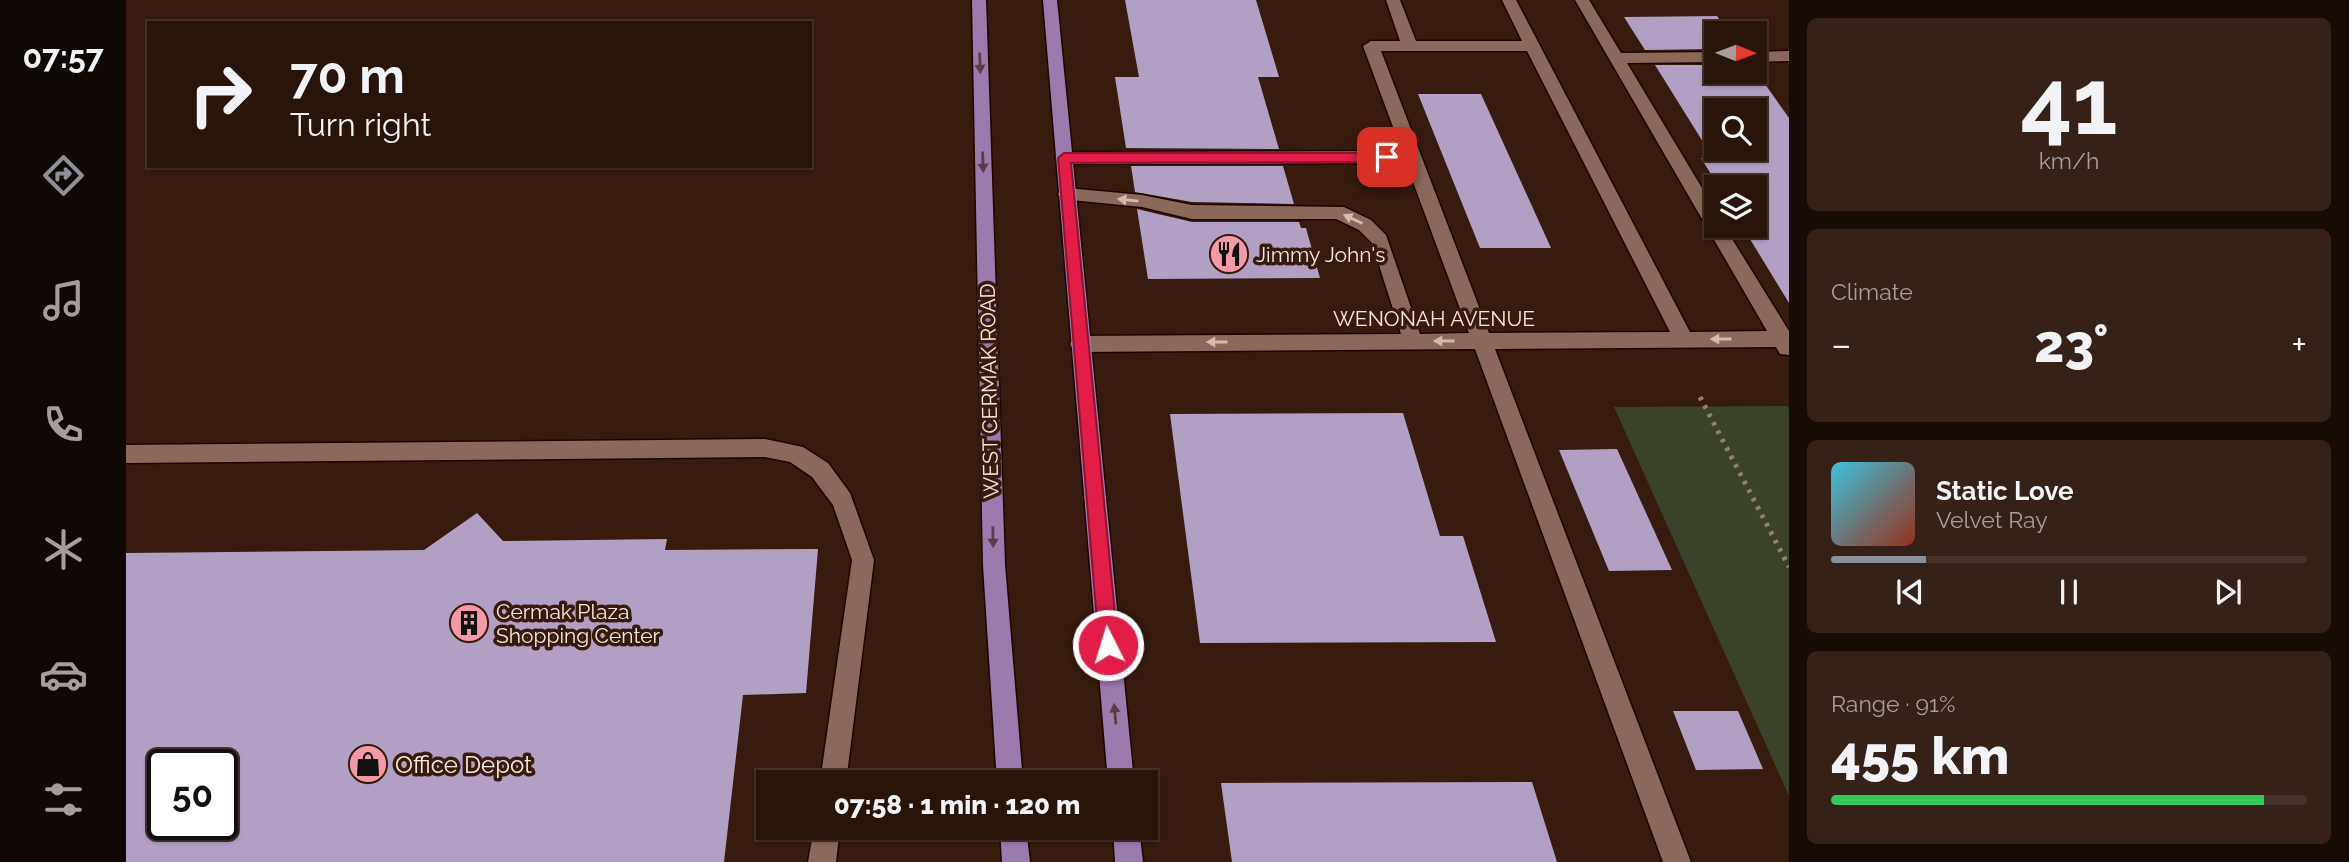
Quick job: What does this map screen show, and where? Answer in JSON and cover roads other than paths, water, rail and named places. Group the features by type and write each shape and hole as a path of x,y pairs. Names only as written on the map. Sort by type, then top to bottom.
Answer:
{"main road":[{"name":"WEST CERMAK ROAD","path":"979,0 994,565 1009,770"},
{"path":"1050,0 1120,770"},
{"path":"1014,840 1016,862"},
{"path":"1127,840 1129,862"}],"street":[{"path":"1393,0 1410,46"},
{"path":"1509,0 1684,340"},
{"path":"1582,0 1787,343"},
{"path":"1532,46 1371,46 1677,862"},
{"path":"1616,58 1704,57"},
{"path":"1768,57 1789,57"},
{"path":"1064,158 1413,157"},
{"path":"1067,194 1142,201 1192,212 1338,212 1365,225 1380,240 1413,341"},
{"name":"WENONAH AVENUE","path":"1080,344 1684,340 1787,343"},
{"path":"126,454 765,447 795,454 820,470 842,500 863,560 835,770"},
{"path":"822,862 825,840"}],"place":[{"name":"Jimmy John's","path":"1229,254"},
{"name":"Cermak Plaza Shopping Center","path":"469,623"},
{"name":"Office Depot","path":"368,764"}]}
